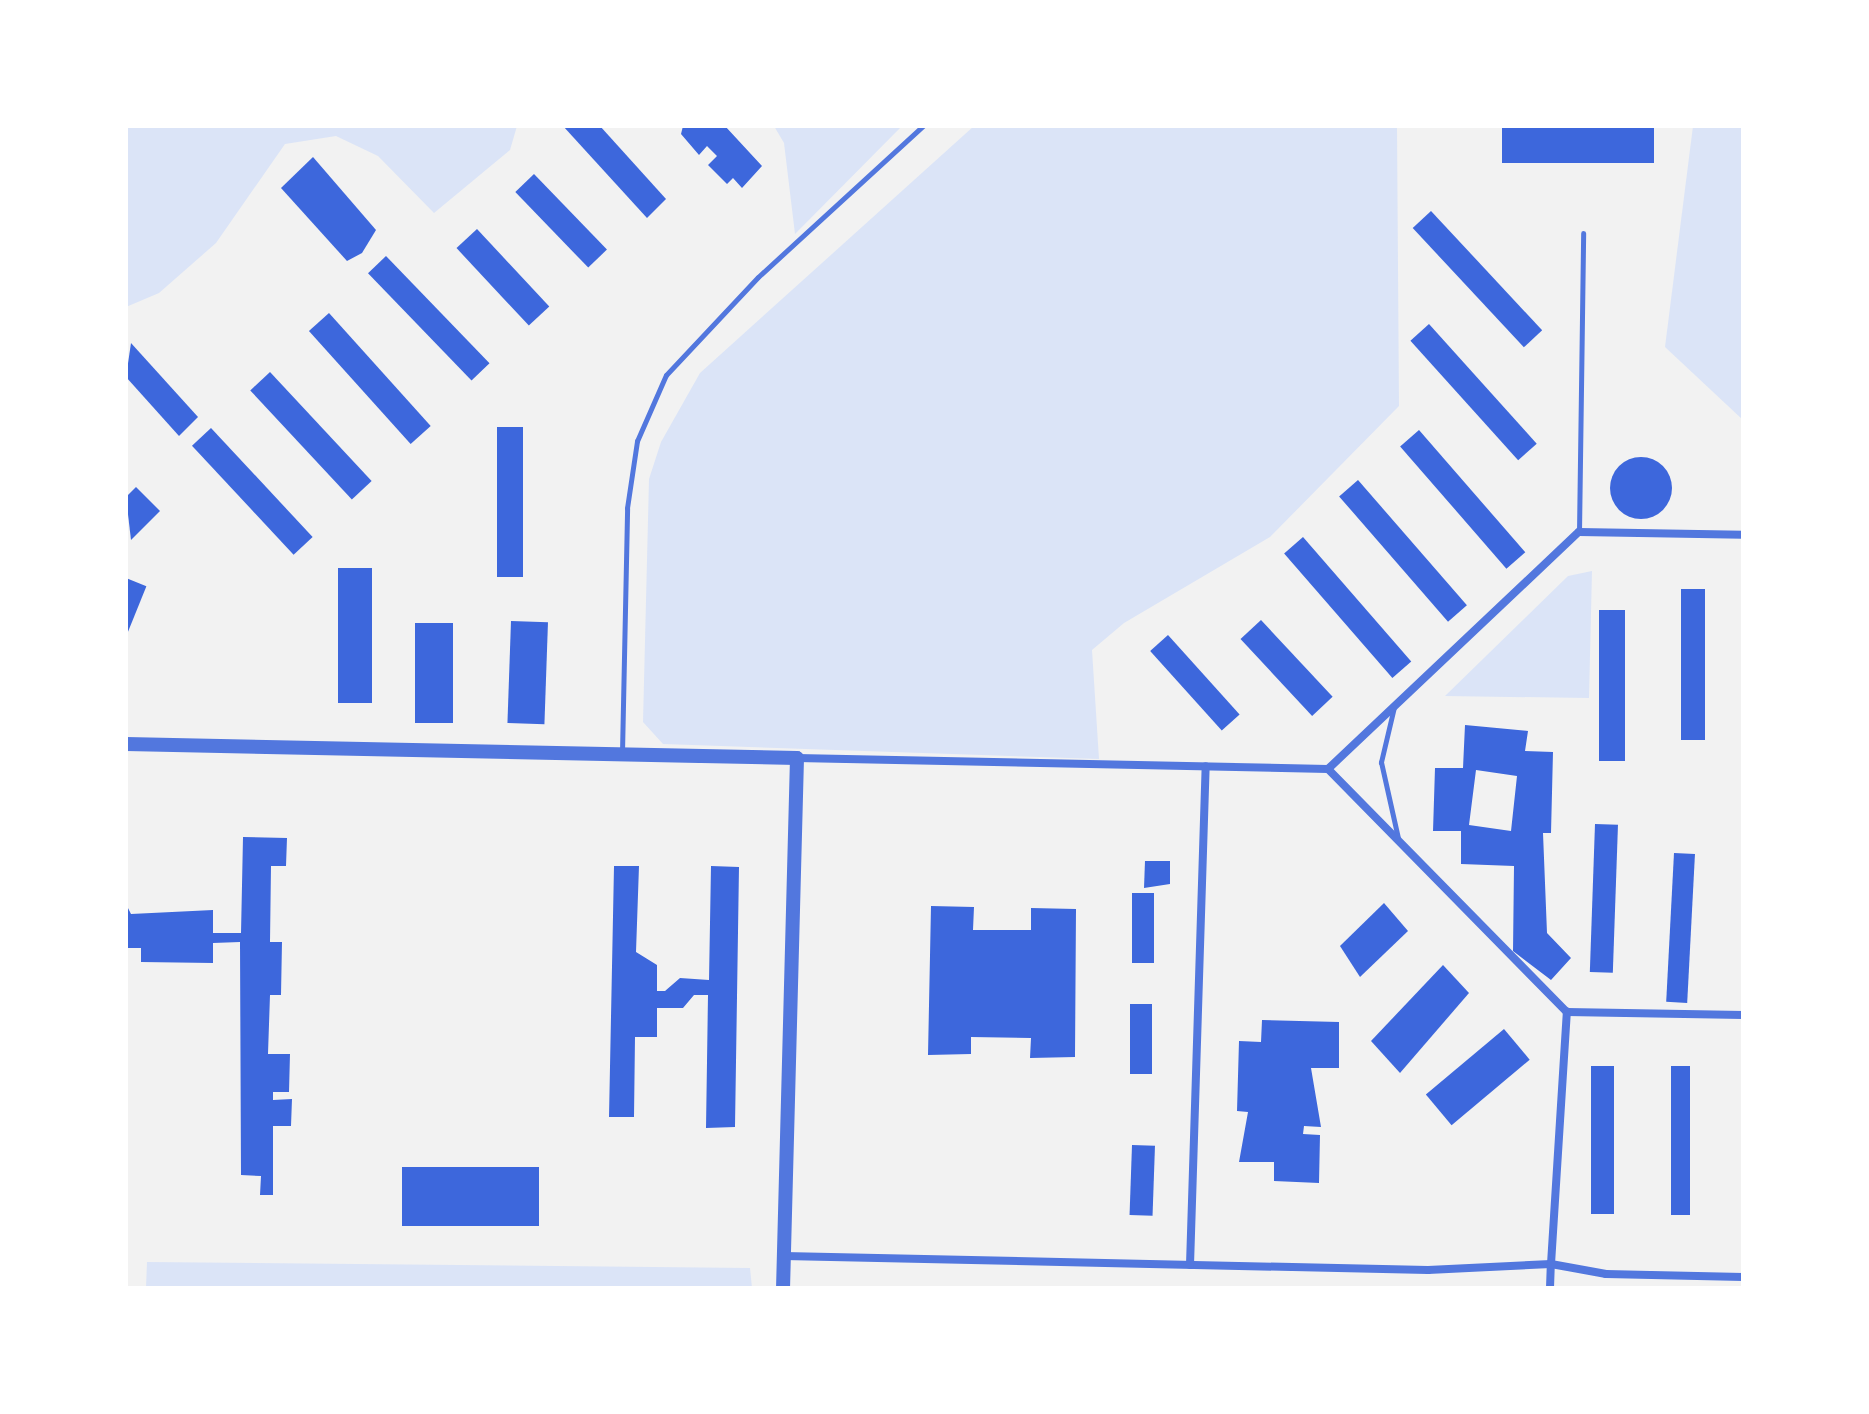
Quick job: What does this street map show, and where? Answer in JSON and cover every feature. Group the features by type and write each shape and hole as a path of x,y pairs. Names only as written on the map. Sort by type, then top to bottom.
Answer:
{"street":[{"path":"126,744 1328,769 1579,532 1743,535"},
{"path":"783,1288 797,758"},
{"path":"1190,1265 1206,766"},
{"path":"1328,769 1567,1012 1743,1015"},
{"path":"1550,1288 1567,1012"},
{"path":"784,1256 1428,1270 1551,1264 1606,1274 1743,1277"}],"lane":[{"path":"622,754 627,508 637,441 666,375 758,277 923,126"},
{"path":"1579,532 1583,233"},
{"path":"1394,706 1381,762 1401,846"}],"shaded area":[{"path":"126,126 517,126 510,150 434,213 378,156 336,136 285,144 216,243 159,293 126,307"},
{"path":"774,126 902,126 795,234 784,143"},
{"path":"974,126 1397,126 1399,406 1270,537 1124,623 1092,650 1099,759 663,744 643,722 649,479 661,442 700,373"},
{"path":"1693,126 1743,126 1743,420 1665,347"},
{"path":"1592,571 1589,698 1445,696 1568,576"},
{"path":"147,1262 750,1268 752,1288 146,1288"}],"building":[{"path":"563,126 600,126 666,199 647,218"},
{"path":"683,126 725,126 762,166 742,188 733,178 727,184 708,165 717,156 707,146 699,155 681,134"},
{"path":"1502,126 1654,126 1654,163 1502,163"},
{"path":"313,157 376,230 362,253 347,261 281,188"},
{"path":"534,174 607,250 588,268 515,192"},
{"path":"1431,211 1542,330 1524,347 1413,228"},
{"path":"477,229 549,307 529,326 457,248"},
{"path":"386,256 490,363 472,381 368,273"},
{"path":"329,313 431,426 411,444 309,331"},
{"path":"1429,324 1537,444 1518,460 1410,341"},
{"path":"131,343 198,417 179,436 126,377"},
{"path":"270,372 372,481 352,499 250,390"},
{"path":"497,427 523,427 523,577 497,577"},
{"path":"211,428 313,537 294,555 192,446"},
{"path":"1419,430 1525,552 1506,569 1400,446"},
{"path":"1641,457 1653,459 1663,466 1670,476 1670,500 1663,510 1653,517 1641,519 1629,517 1619,510 1612,500 1610,488 1612,476 1619,466 1629,459"},
{"path":"1358,480 1467,605 1448,622 1339,496"},
{"path":"136,487 160,511 131,540 126,497"},
{"path":"1303,537 1411,662 1392,678 1284,553"},
{"path":"338,568 372,568 372,703 338,703"},
{"path":"126,578 146,586 126,637"},
{"path":"1681,589 1705,589 1705,740 1681,740"},
{"path":"1599,610 1625,610 1625,761 1599,761"},
{"path":"1261,620 1333,697 1312,716 1241,639"},
{"path":"511,621 548,622 544,724 507,723"},
{"path":"415,623 453,623 453,723 415,723"},
{"path":"1168,635 1240,715 1222,731 1150,651"},
{"path":"1465,725 1528,731 1525,751 1553,752 1551,833 1543,833 1547,933 1571,958 1551,980 1513,951 1514,866 1461,864 1461,831 1433,831 1435,768 1463,768","holes":["1476,770 1517,776 1511,831 1469,825"]},
{"path":"1595,824 1618,825 1613,973 1590,972"},
{"path":"243,837 287,838 286,866 271,866 270,942 282,942 281,995 270,995 268,1054 290,1054 289,1092 273,1092 273,1100 292,1099 291,1126 273,1126 273,1195 260,1195 261,1176 241,1175 240,942 213,943 213,963 141,962 141,948 126,948 126,904 131,914 213,910 213,933 241,933"},
{"path":"1674,853 1695,854 1687,1003 1666,1002"},
{"path":"1145,861 1170,861 1170,884 1144,888"},
{"path":"614,866 639,866 636,952 657,965 657,991 665,991 680,978 709,980 711,866 739,867 735,1127 706,1128 708,995 694,995 683,1008 657,1008 657,1037 635,1037 634,1117 609,1117"},
{"path":"1132,893 1154,893 1154,963 1132,963"},
{"path":"1384,903 1408,931 1360,977 1340,946"},
{"path":"931,906 974,907 973,930 1031,930 1031,908 1076,909 1075,1057 1030,1058 1031,1038 971,1037 971,1054 928,1055"},
{"path":"1443,965 1469,993 1400,1073 1371,1041"},
{"path":"1130,1004 1152,1004 1152,1074 1130,1074"},
{"path":"1262,1020 1339,1022 1339,1068 1311,1068 1321,1127 1304,1126 1303,1134 1320,1135 1319,1183 1274,1181 1274,1162 1239,1162 1248,1112 1237,1111 1239,1041 1261,1042"},
{"path":"1504,1029 1530,1060 1452,1125 1426,1095"},
{"path":"1591,1066 1614,1066 1614,1214 1591,1214"},
{"path":"1671,1066 1690,1066 1690,1215 1671,1215"},
{"path":"1132,1145 1155,1146 1153,1216 1130,1215"},
{"path":"402,1167 539,1167 539,1226 402,1226"}]}
